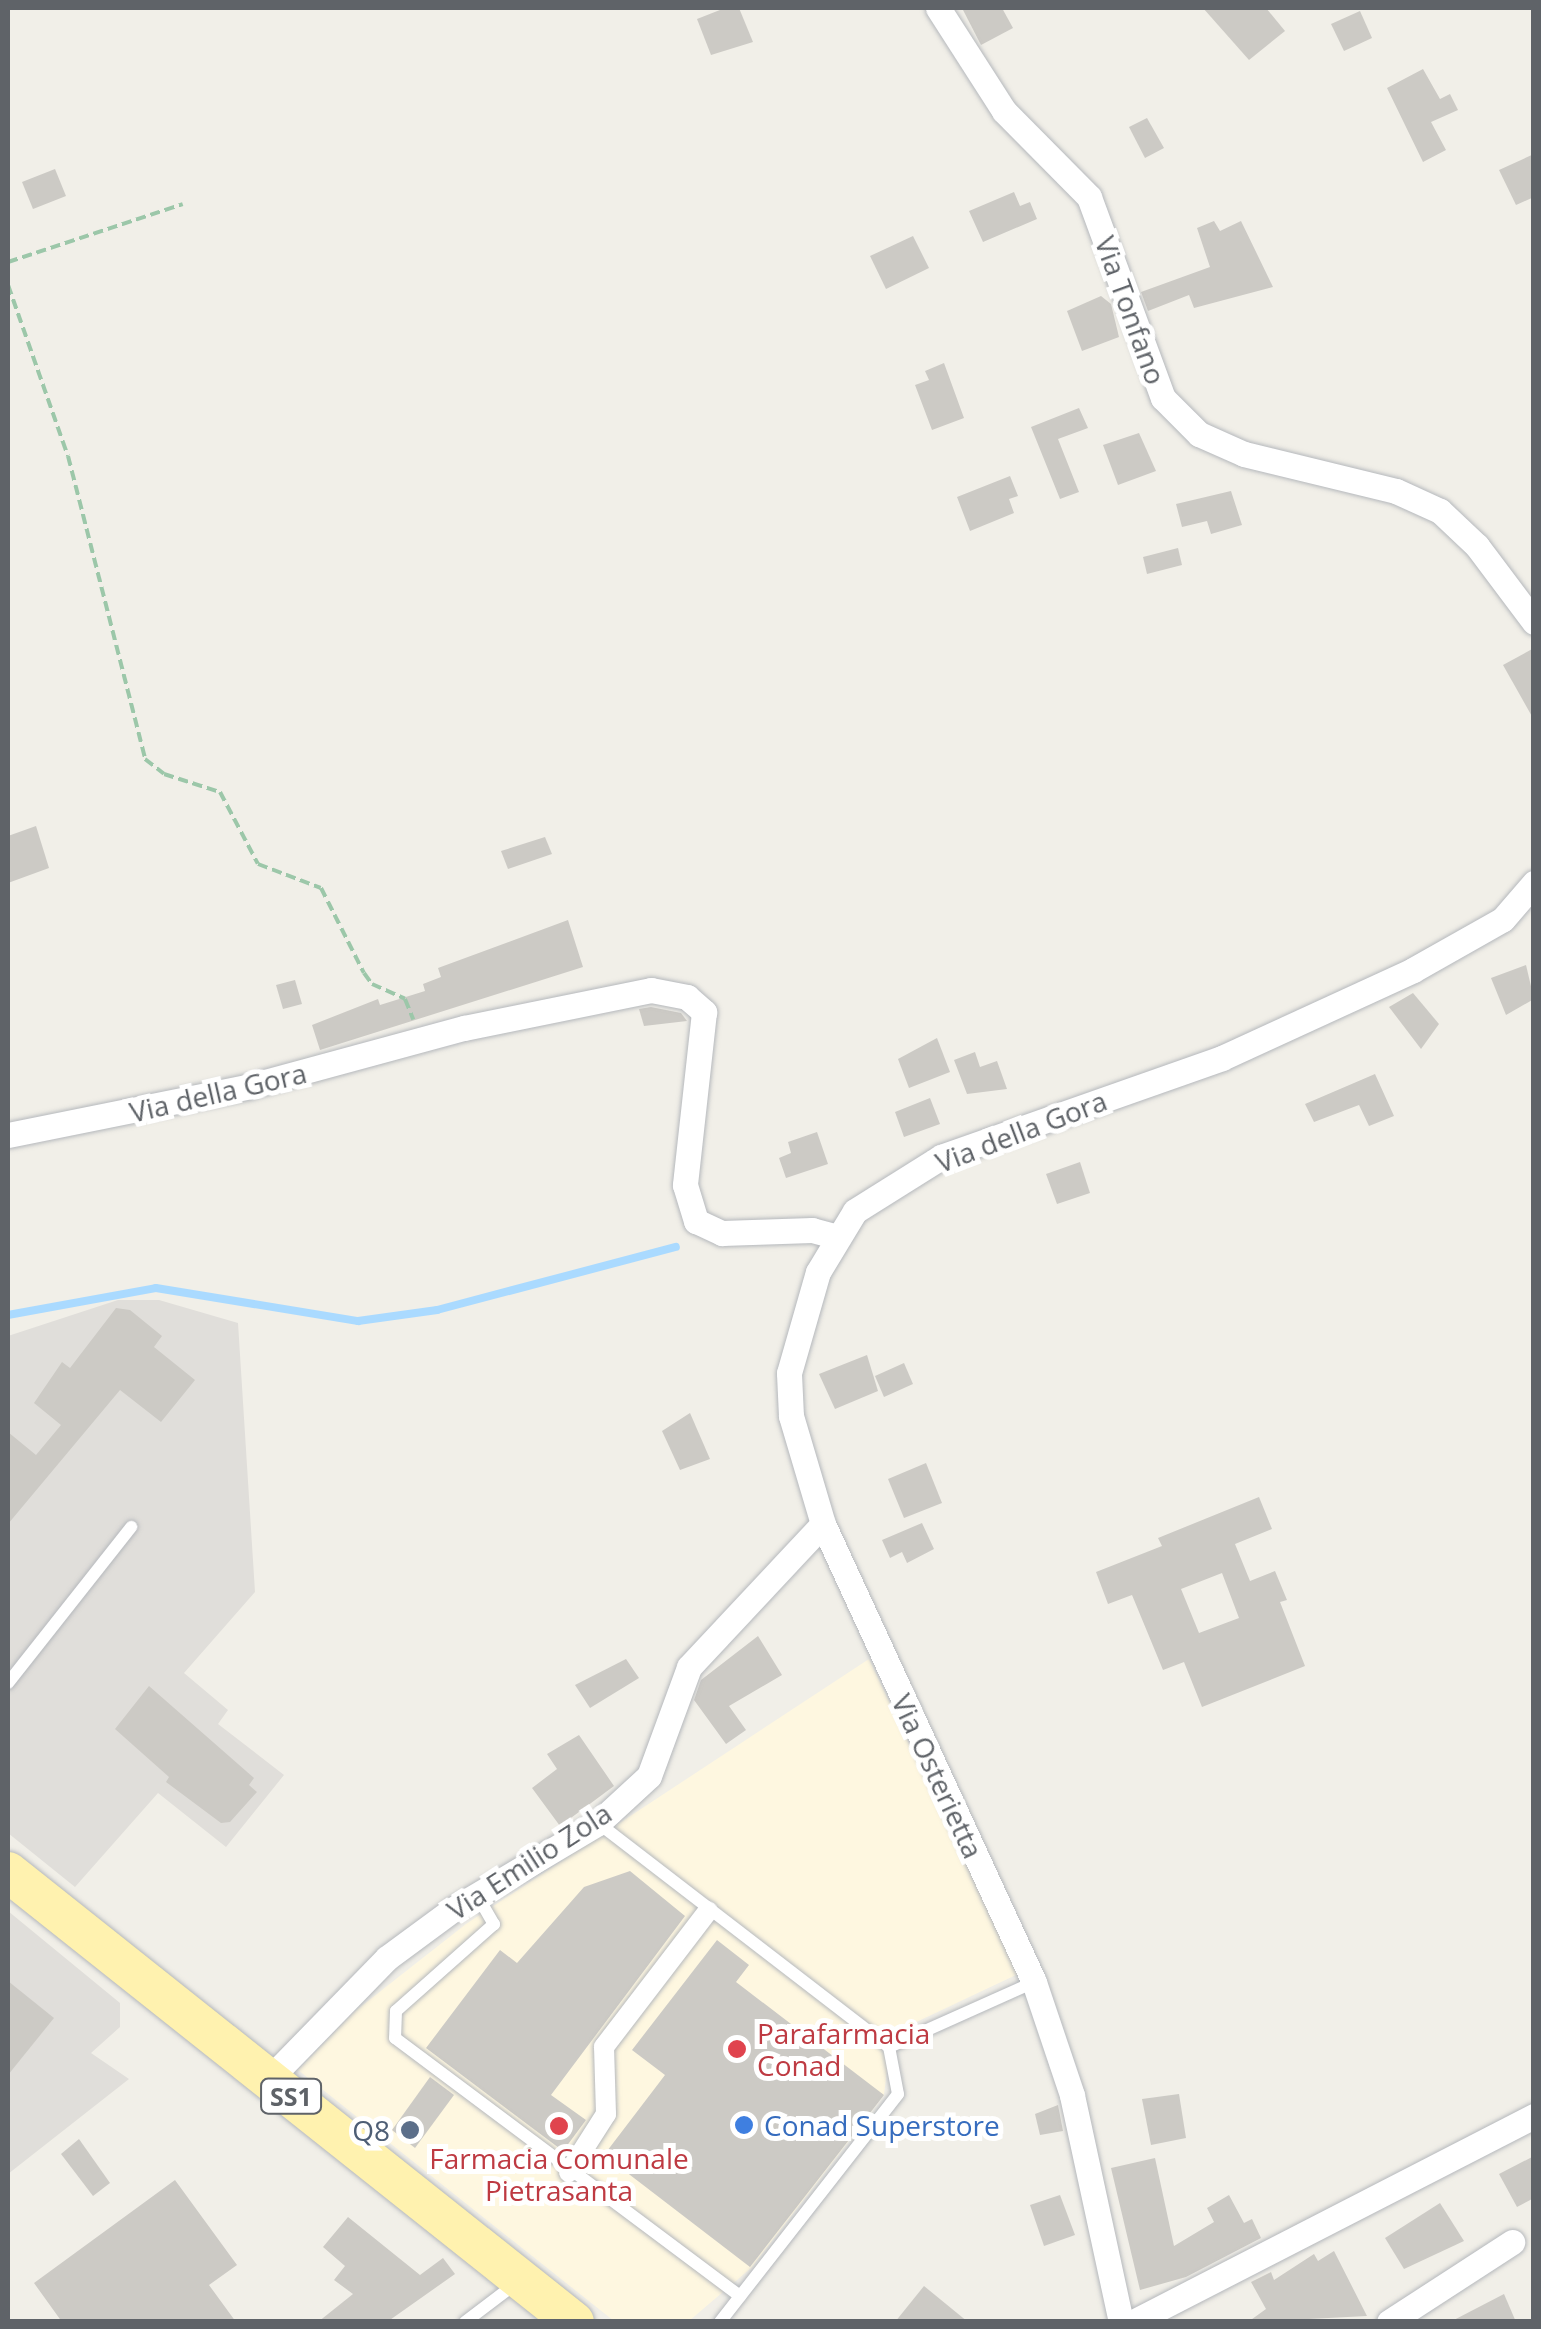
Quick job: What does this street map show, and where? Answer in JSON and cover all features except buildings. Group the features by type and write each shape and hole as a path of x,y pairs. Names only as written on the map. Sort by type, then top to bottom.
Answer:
{"main road":[{"name":"SS1","path":"8,1872 574,2322"}],"street":[{"name":"Via Tonfano","path":"938,8 1004,111 1089,196 1163,398 1199,434 1244,454 1396,491 1440,511 1477,546 1534,622"},
{"name":"Via della Gora","path":"8,1136 624,993 687,997 704,1012 706,1038 685,1184 689,1211 722,1233 812,1230 835,1236 855,1211 941,1157 1222,1058 1413,970 1504,919 1534,883"},
{"name":"Via Osterietta","path":"835,1236 818,1272 787,1394 823,1524 1034,1982 1072,2095 1121,2322"},
{"name":"Via Emilio Zola","path":"269,2078 387,1958 477,1895 598,1823 660,1758 689,1667 823,1524"},
{"path":"569,2172 606,2114 604,2047 708,1911"},
{"path":"1132,2322 1534,2116"},
{"path":"1389,2322 1512,2242"}],"lane":[{"path":"8,1683 130,1527"},
{"path":"598,1823 889,2048 898,2094 720,2322"},
{"path":"477,1895 494,1924 396,2011 395,2038 569,2172 740,2296"},
{"path":"889,2048 1034,1982"},
{"path":"465,2322 521,2280"}],"path":[{"path":"8,262 183,204"},
{"path":"8,285 68,456 145,759 164,774 220,792 258,864 321,888 372,984 405,999 420,1043"}],"shaded area":[{"path":"118,1300 159,1300 238,1323 255,1592 184,1673 228,1710 218,1724 284,1775 226,1847 158,1793 75,1887 8,1833 8,1336"},
{"path":"869,1659 1018,1974 891,2034 884,2095 751,2268 689,2321 614,2321 298,2070 354,2012 466,1924"},
{"path":"8,1911 120,2003 120,2027 91,2053 129,2079 8,2174"}],"waterway":[{"path":"8,1315 156,1288 358,1321 437,1310 676,1247"}],"place":[{"name":"Parafarmacia Conad","path":"737,2049"},
{"name":"Conad Superstore","path":"744,2125"},
{"name":"Farmacia Comunale Pietrasanta","path":"559,2126"},
{"name":"Q8","path":"410,2130"}]}
